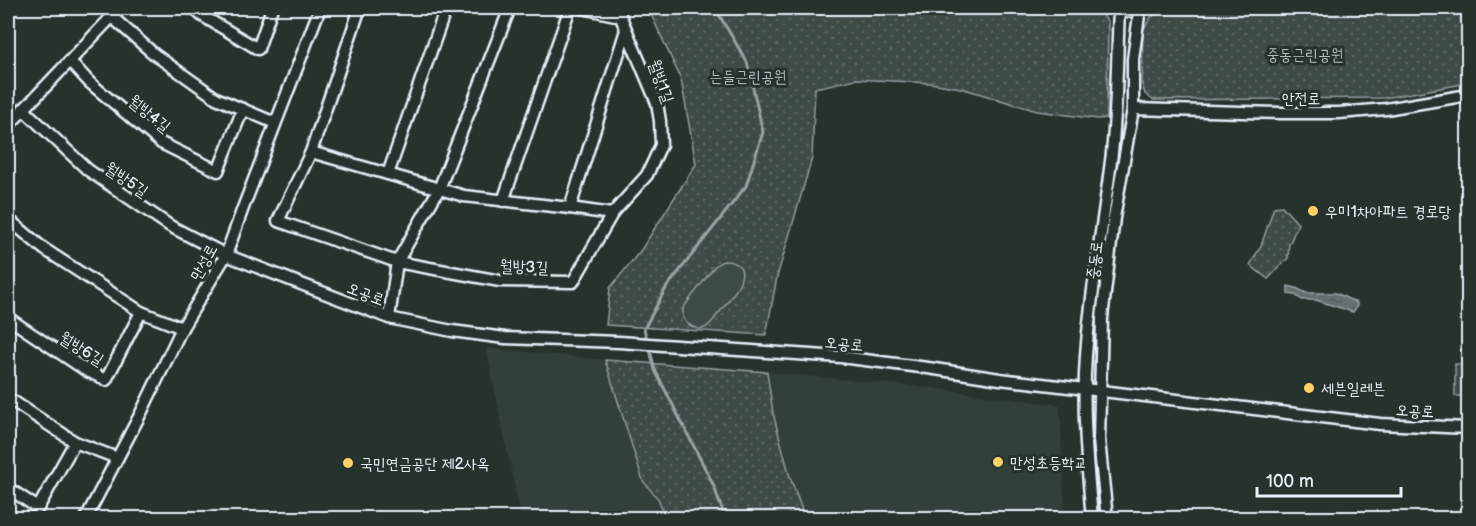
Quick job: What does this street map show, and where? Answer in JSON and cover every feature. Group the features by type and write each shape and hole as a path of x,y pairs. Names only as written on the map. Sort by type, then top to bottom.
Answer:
{"street":[{"path":"8,126 120,8"},
{"path":"194,8 201,15 258,49 272,8"},
{"name":"만성로","path":"86,519 182,328 226,255 320,8"},
{"name":"월방3길","path":"360,8 311,152 278,221 397,262 500,281 573,282 612,214 647,175 661,145"},
{"path":"388,174 446,8"},
{"path":"389,318 397,262 439,189 510,8"},
{"path":"502,201 570,8"},
{"name":"월방1길","path":"582,8 619,12 657,103 661,145"},
{"path":"1119,8 1135,8"},
{"name":"중동로","path":"1092,519 1085,446 1086,357 1112,154 1119,8"},
{"name":"중동로","path":"1107,519 1099,440 1102,318 1109,258 1133,109 1133,59 1140,8"},
{"path":"112,17 154,54 216,98 275,123"},
{"path":"570,208 626,30"},
{"name":"월방4길","path":"70,61 89,82 161,143 218,171 243,109"},
{"name":"안전로","path":"1133,109 1281,113 1339,112 1386,109 1468,95"},
{"name":"월방5길","path":"23,109 88,170 170,226 226,255"},
{"path":"311,152 465,196 612,214"},
{"path":"8,219 44,249 141,312 182,328"},
{"name":"오공로","path":"226,255 389,318 452,331 505,338 619,342 841,357 1000,379 1380,424 1468,428"},
{"name":"월방6길","path":"8,318 87,371 106,380 141,312"},
{"path":"8,398 75,442 117,458"},
{"path":"8,488 38,508 75,442"}],"shaded area":[{"path":"486,348 605,360 643,481 659,500 664,518 521,518"},
{"path":"767,372 931,388 1060,405 1066,518 805,518 790,477 773,413"}],"green space":[{"name":"는들근린공원","path":"648,8 1097,8 1108,22 1107,118 1098,119 1037,111 961,88 930,83 856,79 815,88 812,158 777,277 766,335 606,325 610,288 641,250 696,164 681,79"},
{"name":"중동근린공원","path":"1167,8 1468,8 1468,83 1384,98 1153,100 1145,94 1142,84 1143,30 1151,17"},
{"path":"1282,206 1298,224 1289,245 1288,258 1268,279 1250,265 1261,246 1274,207"},
{"path":"724,261 736,264 741,270 737,288 711,323 705,328 693,327 683,318 683,308 715,266"},
{"path":"605,360 767,372 773,413 790,477 805,518 664,518 659,500 643,481"},
{"path":"1455,364 1468,364 1468,396 1455,396"}],"water":[{"path":"1288,286 1306,293 1336,293 1357,303 1357,306 1353,312 1316,300 1302,300 1295,295 1288,294"}],"waterway":[{"path":"647,340 644,329 666,288 746,186 763,132 747,62 715,8"},
{"path":"649,346 655,370 713,484 725,518"}],"place":[{"name":"우미1차아파트 경로당","path":"1313,211"},
{"name":"세븐일레븐","path":"1309,388"},
{"name":"만성초등학교","path":"998,462"},
{"name":"국민연금공단 제2사옥","path":"348,463"}]}
